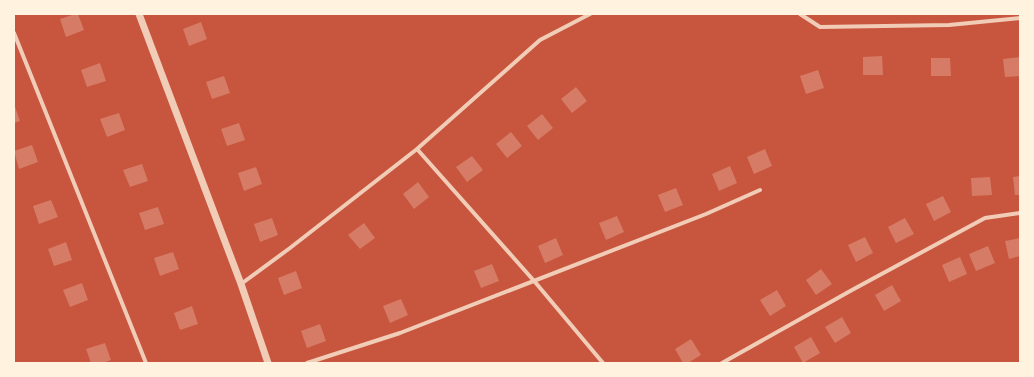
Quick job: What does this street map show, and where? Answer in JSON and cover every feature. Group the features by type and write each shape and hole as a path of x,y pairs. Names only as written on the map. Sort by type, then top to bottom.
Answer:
{"street":[{"path":"139,14 241,284 268,363"},
{"path":"241,284 290,248 417,149 540,40 590,14"},
{"path":"800,14 820,26 949,25 1020,18"},
{"path":"14,33 146,363"},
{"path":"417,149 535,282 603,363"},
{"path":"307,363 400,333 535,282 706,214 760,190"},
{"path":"722,363 985,218 1020,213"}],"building":[{"path":"78,14 84,30 66,37 60,19"},
{"path":"201,22 207,39 189,46 183,29"},
{"path":"882,56 883,75 863,75 863,57"},
{"path":"1020,57 1020,76 1005,77 1003,59"},
{"path":"931,58 950,58 951,76 931,76"},
{"path":"100,63 106,81 87,87 81,70"},
{"path":"818,70 824,88 806,94 800,76"},
{"path":"224,76 230,93 212,99 206,82"},
{"path":"576,87 587,101 572,113 561,99"},
{"path":"14,104 20,121 14,123"},
{"path":"119,113 125,130 107,137 100,119"},
{"path":"542,114 553,128 538,140 527,126"},
{"path":"239,123 245,140 227,146 221,129"},
{"path":"511,132 522,146 507,158 496,144"},
{"path":"32,145 38,162 19,169 14,151"},
{"path":"765,149 772,166 754,174 747,157"},
{"path":"472,156 483,170 467,182 456,167"},
{"path":"142,164 148,181 130,187 123,170"},
{"path":"730,166 737,183 719,191 712,174"},
{"path":"256,167 262,184 244,191 238,173"},
{"path":"1020,176 1020,195 1015,195 1013,177"},
{"path":"990,177 992,195 972,196 971,178"},
{"path":"418,182 429,197 414,209 403,194"},
{"path":"676,188 683,205 665,212 658,195"},
{"path":"943,196 951,212 934,221 926,204"},
{"path":"51,200 58,217 39,224 33,206"},
{"path":"158,207 164,224 145,230 139,213"},
{"path":"617,216 624,232 606,240 599,223"},
{"path":"272,218 278,235 260,242 254,224"},
{"path":"905,218 914,234 896,243 888,227"},
{"path":"364,223 375,238 360,249 348,235"},
{"path":"865,237 873,253 856,262 848,245"},
{"path":"556,238 563,255 545,263 538,246"},
{"path":"1020,238 1020,256 1009,259 1005,241"},
{"path":"66,242 72,260 54,266 48,249"},
{"path":"988,246 995,263 976,271 969,254"},
{"path":"173,252 179,269 160,276 154,258"},
{"path":"960,257 967,274 949,282 942,265"},
{"path":"492,264 499,281 481,288 474,271"},
{"path":"821,269 832,284 816,295 806,280"},
{"path":"296,271 302,288 284,295 278,278"},
{"path":"82,283 88,300 70,307 63,290"},
{"path":"892,285 901,301 884,311 875,295"},
{"path":"777,290 786,306 770,316 760,300"},
{"path":"401,299 408,315 390,323 383,306"},
{"path":"192,306 198,324 180,330 174,313"},
{"path":"842,317 851,333 835,343 825,327"},
{"path":"320,324 326,341 307,348 301,331"},
{"path":"811,337 820,353 803,363 794,347"},
{"path":"691,339 701,355 688,363 683,363 675,349"},
{"path":"105,343 111,360 103,363 91,363 86,349"}]}
